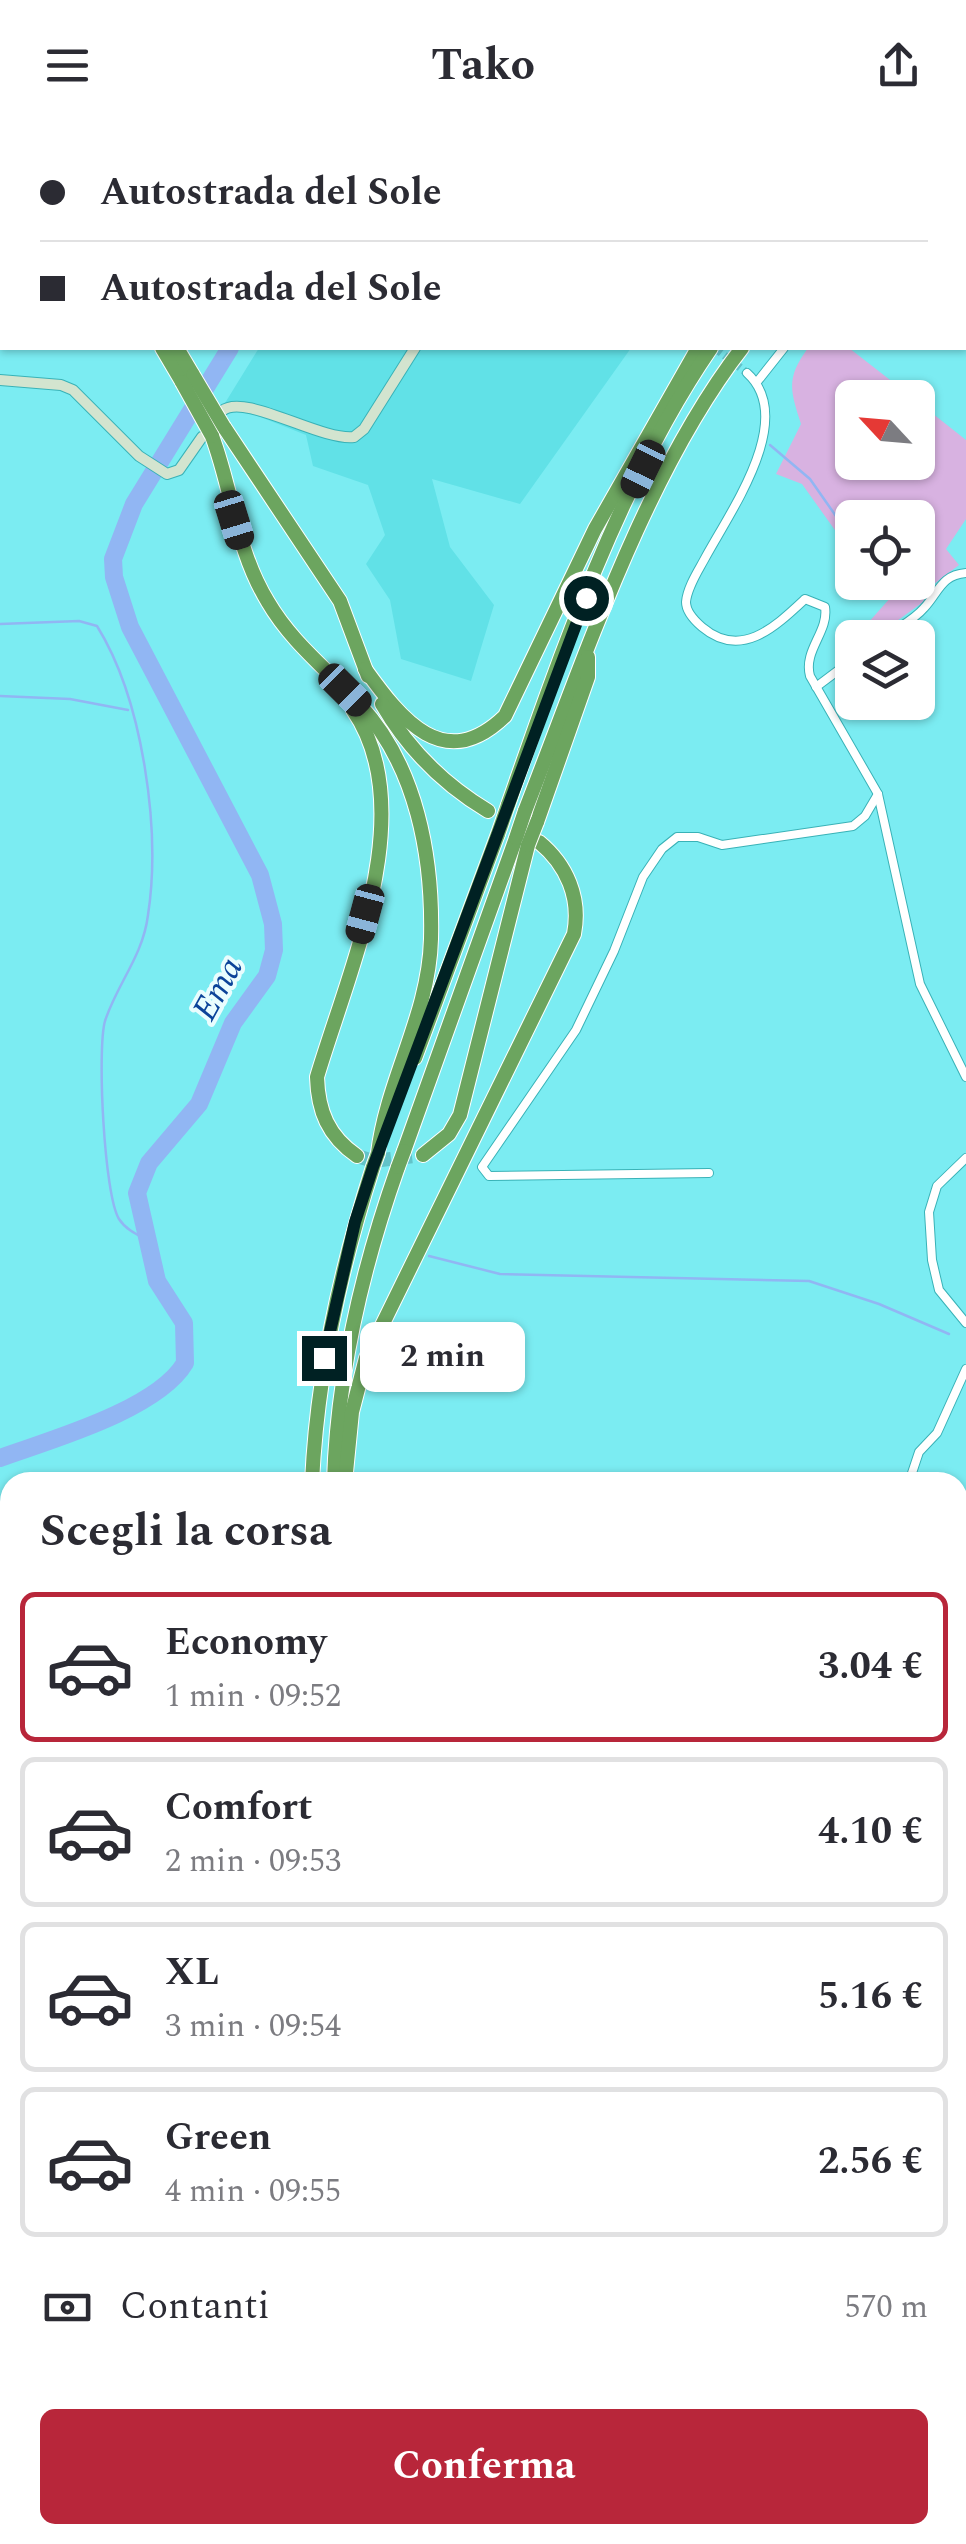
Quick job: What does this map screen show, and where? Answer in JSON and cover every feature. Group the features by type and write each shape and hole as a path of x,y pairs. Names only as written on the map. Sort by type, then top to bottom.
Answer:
{"highway":[{"path":"160,350 188,378"},
{"path":"178,350 215,428 340,601 365,668 393,724 416,755 443,780 488,811"},
{"path":"365,668 394,708 422,733 444,742 487,734 514,702 595,529 697,350"},
{"path":"313,1472 324,1358 355,1222 376,1160 556,672 616,528 676,402 709,350"},
{"path":"423,1155 449,1134 460,1115 531,817 588,648 686,434 741,350"},
{"path":"215,428 244,555 265,598 287,634 362,708 394,752 426,851 431,944 425,998 381,1129 376,1160"},
{"path":"328,672 376,751 381,784 374,882 317,1077 318,1102 325,1122 334,1137 357,1156"},
{"path":"335,1472 345,1362 378,1226 404,1151 528,842"},
{"path":"345,1472 352,1412 366,1358 574,934 576,910 571,884 556,858 528,842"}],"street":[{"path":"0,380 61,384 74,390 144,461 165,471 239,405 321,434 354,437 364,429 414,350"},
{"path":"757,382 782,350"},
{"path":"747,373 757,382 766,414 762,445 686,602 692,618 712,635 740,643 758,637 806,598 825,607 827,620 807,664 816,688 878,794 920,984 966,1077"},
{"path":"908,620 927,606 938,586 954,574 966,574"},
{"path":"816,688 835,673"},
{"path":"709,1173 489,1176 482,1167 576,1030 614,951 643,877 662,849 677,837 698,836 722,845 853,826 865,816 878,794"},
{"path":"966,1158 936,1186 929,1212 932,1260 939,1290 966,1322"},
{"path":"913,1472 918,1452 937,1433 966,1369"}],"shaded area":[{"path":"258,350 630,350 520,504 432,479 450,547 494,605 471,681 401,659 390,600 366,564 385,535 368,485 313,466 306,435 225,403"},
{"path":"807,350 852,350 890,380 835,380 835,480 935,480 935,415 966,440 966,519 946,549 959,565 935,583 935,500 835,500 835,530 802,484 776,474 801,424 794,402 793,376"},
{"path":"888,600 924,600 898,620 871,620"}],"waterway":[{"name":"Ema","path":"0,1458 127,1409 171,1380 185,1363 184,1323 157,1281 137,1193 149,1163 199,1104 233,1023 267,976 274,950 273,924 260,875 130,627 114,577 113,559 134,504 229,350"},
{"path":"770,445 810,479 835,515"},
{"path":"0,624 79,621 97,626 113,656 137,728 150,806 148,915 141,944 105,1021 102,1090 114,1205 125,1226 149,1241"},
{"path":"0,696 70,699 128,710"},
{"path":"429,1256 500,1274 809,1281 879,1304 949,1334"}],"tunnel":[{"path":"718,350 747,373"},
{"path":"357,1156 373,1161 423,1155"}],"route":[{"path":"324,1358 355,1222 373,1167 586,598"}]}
